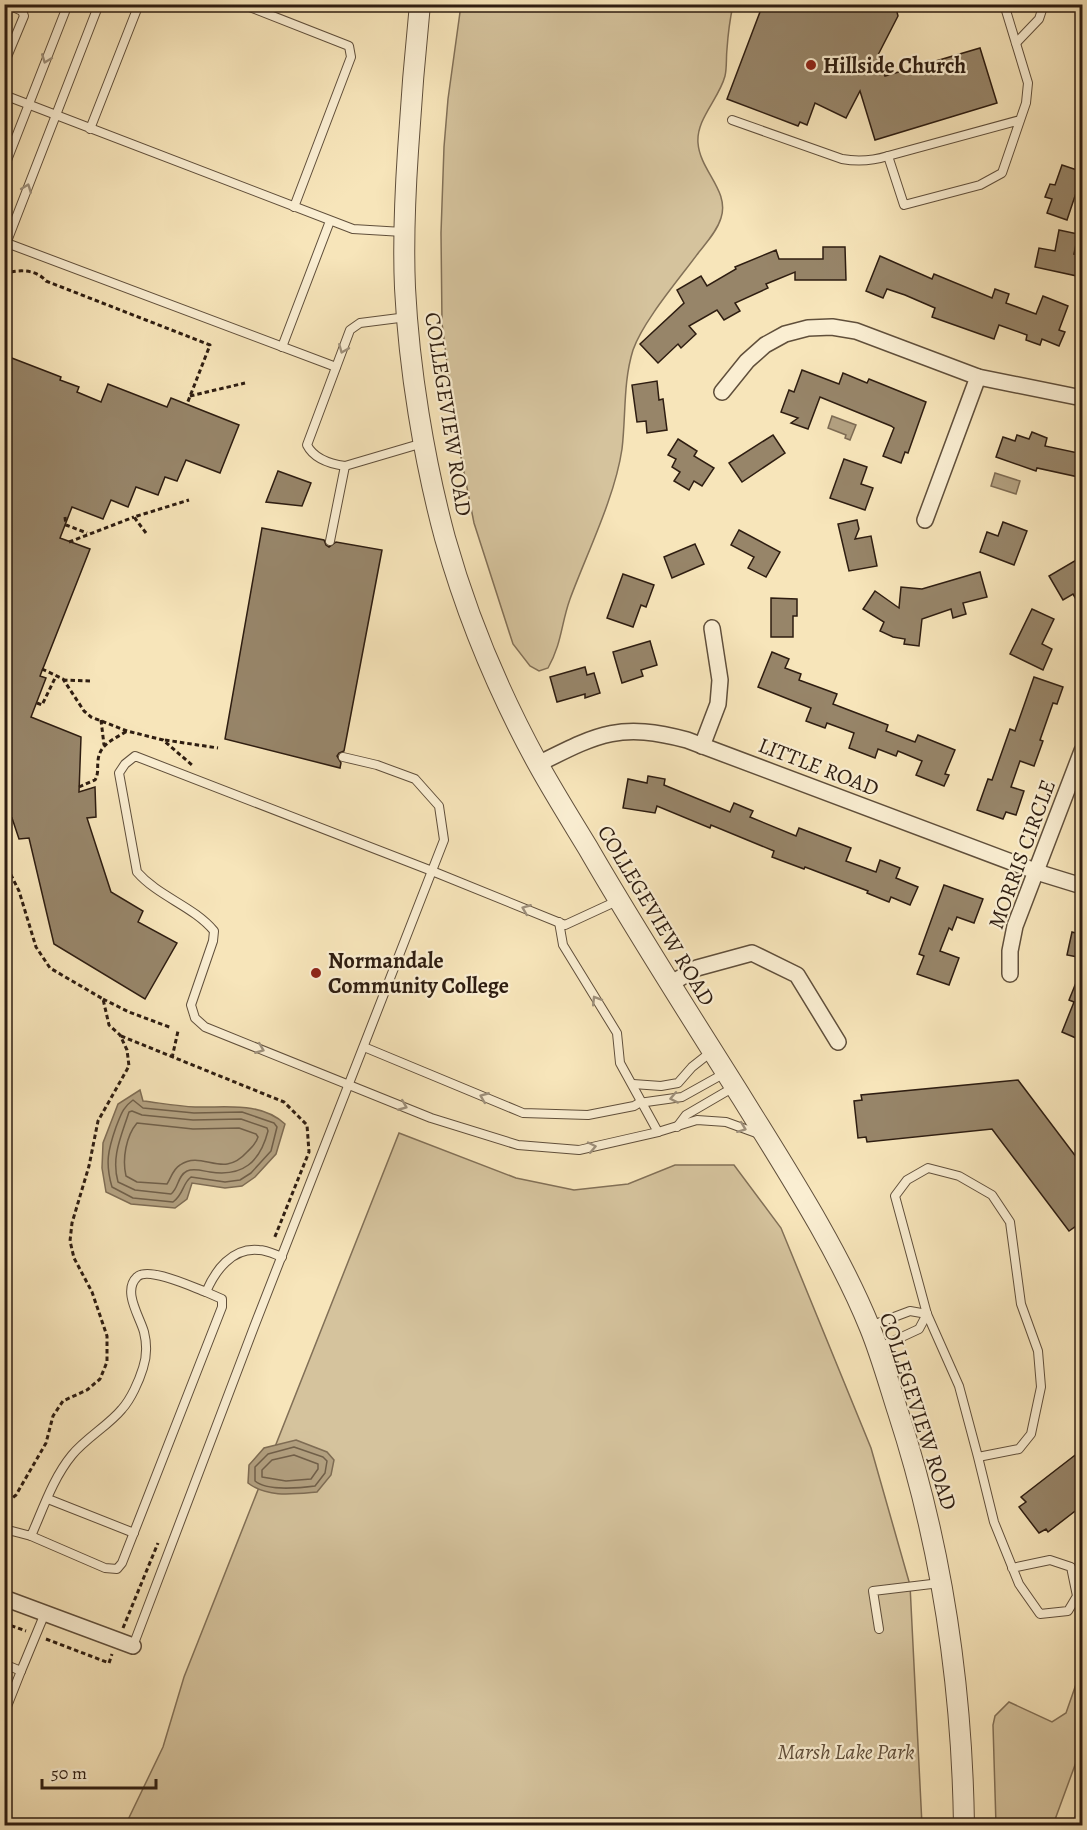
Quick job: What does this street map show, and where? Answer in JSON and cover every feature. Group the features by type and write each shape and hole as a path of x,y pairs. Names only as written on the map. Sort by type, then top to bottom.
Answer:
{"street":[{"name":"COLLEGEVIEW ROAD","path":"420,4 404,232 405,289 414,378 424,443 445,539 502,692 538,764 618,901 766,1137 829,1245 870,1326 906,1435 927,1513 942,1582 956,1673 963,1755 964,1826"},
{"path":"722,392 747,361 765,345 785,333 808,328 832,327 856,331 978,377 1083,398"},
{"path":"925,520 978,377"},
{"path":"702,746 718,704 720,680 712,628"},
{"name":"LITTLE ROAD","path":"538,764 600,735 628,730 659,733 702,746 1036,871 1083,886"},
{"name":"MORRIS CIRCLE","path":"1010,974 1010,951 1015,927 1083,751"},
{"path":"670,984 697,968 752,952 797,975 838,1042"},
{"path":"4,1598 132,1646"}],"lane":[{"path":"4,64 24,16 22,11 6,4"},
{"path":"4,168 68,4"},
{"path":"99,4 5,245 336,367"},
{"path":"90,129 139,4"},
{"path":"242,4 349,46 351,57 294,207"},
{"path":"888,156 904,205 980,185 1002,172 1026,103 1028,83 1004,4"},
{"path":"1016,44 1039,19 1044,4"},
{"path":"4,95 330,221 360,231 404,232"},
{"path":"732,120 842,159 859,162 1020,120"},
{"path":"282,347 330,221"},
{"path":"408,317 360,323 350,330 307,445 320,458 332,464 345,466 424,443"},
{"path":"330,541 345,466"},
{"path":"618,901 565,925 135,756 119,773 137,872 146,883 207,921 214,930 213,941 191,1005 195,1018 205,1027 431,1118 518,1145 579,1150 658,1132 697,1120 726,1122 766,1137"},
{"path":"132,1646 444,840 439,806 415,779 377,765 342,757"},
{"path":"559,922 561,940 572,962 617,1033 620,1063 658,1132"},
{"path":"364,1047 523,1113 588,1115 682,1097 730,1079"},
{"path":"633,1084 661,1086 678,1083 692,1067 712,1051"},
{"path":"677,1127 686,1115 730,1079"},
{"path":"978,1458 1020,1449 1031,1434 1041,1387 1038,1351 1021,1304 1010,1222 992,1195 959,1176 928,1168 907,1180 895,1196 927,1314 959,1386 994,1522 1012,1568 1019,1584 1040,1614 1068,1611 1077,1596 1071,1567 1050,1560 1012,1568"},
{"path":"206,1292 215,1272 225,1262 242,1252 258,1250 282,1257"},
{"path":"4,1533 12,1531 31,1536 117,1569 122,1563 222,1307 222,1299 154,1274 143,1273 137,1277 132,1284 132,1296 147,1350 143,1368 123,1409 73,1453 60,1471 31,1536"},
{"path":"870,1326 910,1311 927,1314"},
{"path":"878,1348 919,1329 927,1314"},
{"path":"48,1499 134,1533"},
{"path":"879,1629 873,1591 942,1582"},
{"path":"4,1714 45,1613"},
{"path":"4,1664 21,1671"},
{"path":"1077,1826 1083,1810"}],"path":[{"path":"4,274 23,270 42,276 46,281 210,345 187,404"},
{"path":"190,396 245,383"},
{"path":"69,542 134,516 189,500"},
{"path":"134,516 146,533"},
{"path":"65,517 66,525 89,534"},
{"path":"42,669 63,680 84,711 91,717 127,731 163,740 218,748"},
{"path":"36,703 42,705 56,676"},
{"path":"63,680 90,681"},
{"path":"79,787 95,780 98,774 98,759 104,745 101,720"},
{"path":"104,745 127,731"},
{"path":"163,740 192,765"},
{"path":"4,861 19,891 36,947 51,968 129,1012 172,1028"},
{"path":"103,999 109,1025 120,1035 284,1102 307,1125 309,1152 274,1239"},
{"path":"172,1058 178,1031"},
{"path":"4,1505 16,1495 46,1443 53,1416 63,1401 87,1390 100,1379 107,1362 107,1336 92,1292 74,1258 70,1241 72,1223 89,1166 98,1121 129,1066 127,1050 120,1035"},
{"path":"4,1623 109,1663 161,1536"}],"green space":[{"path":"461,5 733,5 725,76 698,134 700,153 721,199 723,208 721,218 712,236 653,313 633,350 626,387 622,449 613,486 570,599 553,659 548,668 539,671 530,666 513,644 474,523 455,427 442,323 441,233 444,147"},
{"name":"Marsh Lake Park","path":"399,1133 516,1178 574,1190 628,1184 675,1165 734,1165 781,1228 871,1448 910,1585 922,1825 125,1826 163,1747 184,1677"},
{"path":"1082,1667 1082,1746 1053,1825 996,1825 993,1725 995,1716 1009,1702 1052,1722 1066,1713"}],"water":[{"path":"832,416 856,425 850,440 845,438 846,435 828,428"},
{"path":"995,473 1020,481 1016,494 991,486"},
{"path":"140,1090 143,1101 195,1107 242,1107 265,1112 285,1124 276,1154 255,1177 242,1186 225,1188 192,1183 187,1199 175,1208 131,1204 106,1192 102,1168 103,1143 118,1104"},
{"path":"296,1440 327,1452 334,1460 331,1475 317,1492 272,1493 255,1488 248,1483 249,1465 264,1448"}],"building":[{"name":"Hillside Church","path":"763,4 895,4 898,16 878,55 885,76 980,48 997,103 875,140 860,91 846,118 815,103 807,125 800,122 798,126 727,99"},
{"path":"1062,165 1083,172 1067,220 1047,213 1052,199 1045,197 1050,184 1055,185"},
{"path":"1059,230 1078,234 1074,254 1082,255 1077,276 1035,267 1039,248 1055,251"},
{"path":"823,247 845,247 846,280 795,280 795,272 766,284 768,288 735,303 740,311 724,320 717,310 689,326 696,334 681,348 678,344 658,363 640,344 684,303 677,290 701,276 707,286 736,269 735,267 776,250 779,259 823,259"},
{"path":"880,256 932,279 934,274 992,298 995,289 1009,294 1006,303 1036,314 1043,296 1068,306 1059,330 1065,332 1059,346 1042,339 1040,345 1026,340 1027,335 999,325 994,339 932,317 935,308 905,295 887,289 883,298 866,291"},
{"path":"4,355 61,377 60,380 79,387 77,392 101,402 108,384 167,407 171,398 239,425 220,473 186,460 177,481 165,477 158,495 136,487 128,507 111,500 103,519 72,507 60,538 90,549 40,676 46,678 31,717 81,737 79,792 95,787 96,817 87,818 111,892 143,911 138,922 177,943 145,999 54,944 29,838 19,839 12,818 4,821"},
{"path":"802,370 839,384 843,373 867,383 869,379 926,402 908,453 905,452 901,463 883,456 894,428 820,397 808,429 791,423 798,418 781,412 789,390 794,392"},
{"path":"657,381 659,400 663,399 667,430 647,433 646,421 637,422 632,385"},
{"path":"1032,432 1047,438 1045,446 1083,454 1083,478 1037,468 1036,471 996,457 1003,437 1015,441 1017,435 1029,439"},
{"path":"773,435 785,453 742,482 729,463"},
{"path":"678,439 697,451 694,456 714,468 702,486 694,481 689,490 674,481 680,472 672,467 676,459 668,455"},
{"path":"844,459 867,467 861,484 873,488 865,510 830,498"},
{"path":"278,471 311,483 302,506 266,502"},
{"path":"857,520 859,529 855,539 871,536 877,566 849,571 838,524"},
{"path":"1003,522 1027,531 1014,565 980,552 987,532 998,536"},
{"path":"262,528 324,540 329,547 336,542 382,550 344,751 337,756 341,763 340,768 225,739"},
{"path":"739,530 780,552 766,577 748,568 754,557 731,545"},
{"path":"695,544 704,564 672,578 664,557"},
{"path":"1083,556 1083,611 1073,594 1063,600 1049,576"},
{"path":"980,572 987,597 963,603 966,614 953,618 951,609 922,619 919,646 904,644 905,639 880,631 884,622 863,609 875,591 899,608 901,587 922,589"},
{"path":"623,574 654,585 646,607 641,605 633,627 607,618"},
{"path":"771,598 797,599 797,616 793,616 793,637 771,637"},
{"path":"1032,609 1054,619 1042,644 1052,649 1043,670 1010,654"},
{"path":"650,641 657,665 641,670 643,676 622,683 613,652"},
{"path":"772,652 789,659 785,668 801,674 799,680 837,694 833,704 888,725 886,731 915,742 918,735 955,750 945,774 949,775 944,786 916,775 922,761 898,751 896,756 878,749 875,758 849,748 854,733 827,723 825,728 806,721 811,708 758,687"},
{"path":"585,667 587,675 594,673 600,693 585,698 585,694 557,702 550,677"},
{"path":"1034,677 1063,687 1057,704 1053,703 1034,766 1020,761 1011,787 1024,791 1016,815 1006,812 1003,819 977,810 988,779 992,780 1010,729 1015,731"},
{"path":"648,776 665,779 664,785 730,812 734,803 753,811 750,817 796,836 799,828 851,848 846,861 876,872 880,860 900,868 896,878 918,887 910,905 891,897 889,902 867,893 868,891 772,857 774,851 657,806 655,813 623,808 628,779 647,783"},
{"path":"944,885 983,899 974,923 957,917 952,930 949,928 940,951 959,958 949,985 917,974 924,956 919,954"},
{"path":"1072,932 1083,935 1083,958 1067,955"},
{"path":"1082,968 1083,1041 1062,1032 1074,1002 1069,1000"},
{"path":"1018,1080 1083,1166 1083,1221 1069,1231 992,1129 867,1142 866,1137 858,1138 854,1101 862,1100 861,1095"},
{"path":"1083,1449 1083,1505 1048,1532 1046,1529 1039,1533 1019,1507 1026,1502 1021,1497"}],"place":[{"name":"Hillside Church","path":"811,65"},
{"name":"Normandale Community College","path":"316,973"}]}
